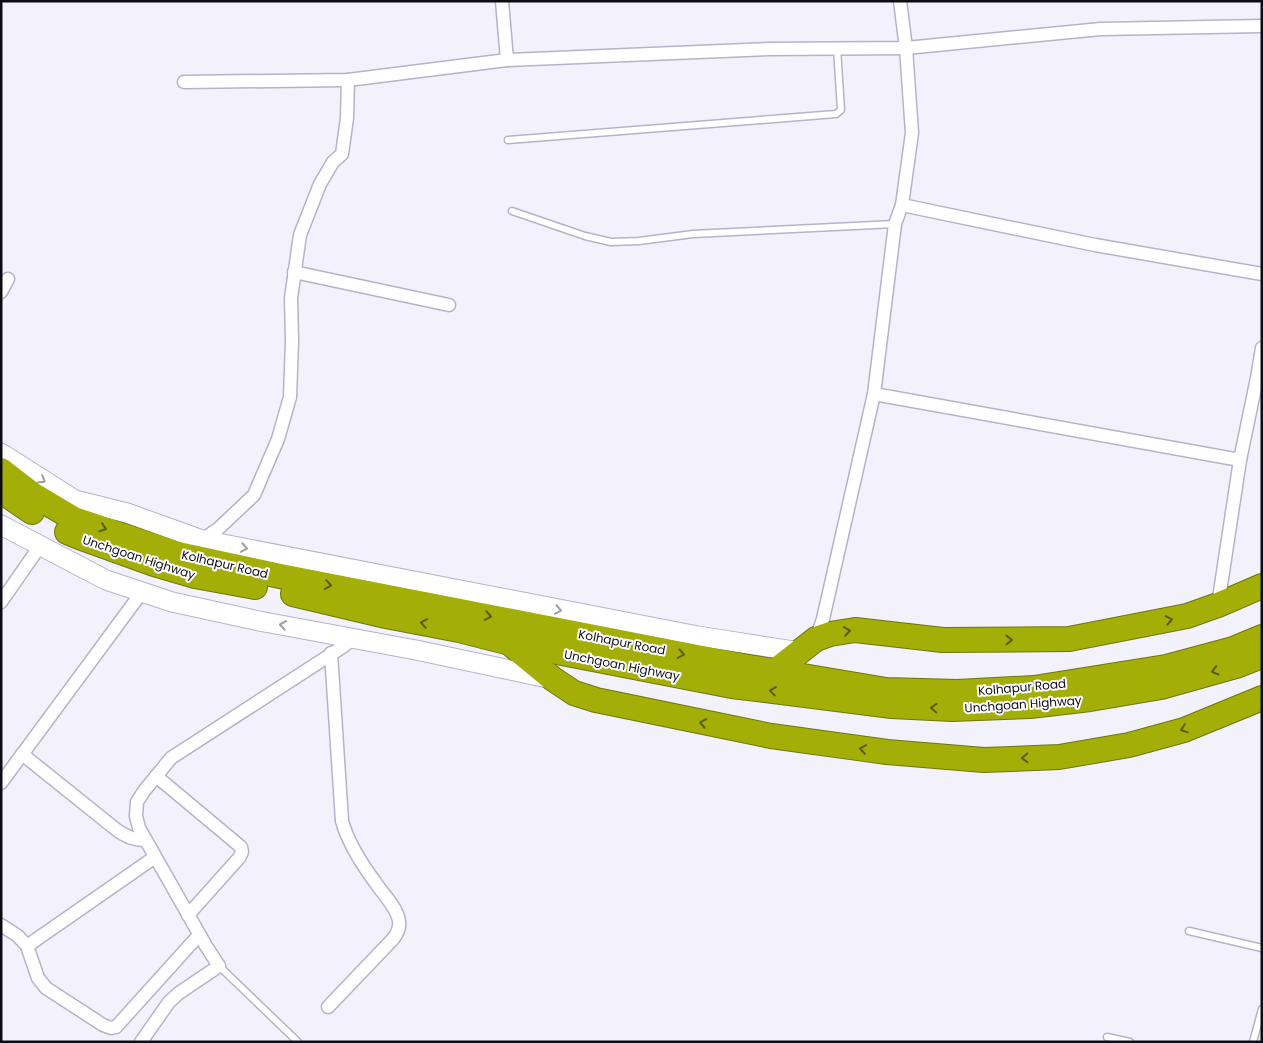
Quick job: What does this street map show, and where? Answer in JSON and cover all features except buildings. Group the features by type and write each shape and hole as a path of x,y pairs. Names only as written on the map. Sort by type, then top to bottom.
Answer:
{"highway":[{"name":"Kolhapur Road","path":"1,470 32,494 74,519 178,554 280,576 775,671 886,690 957,692 1034,688 1166,667 1233,649 1262,637"},
{"name":"Unchgoan Highway","path":"1,491 45,520 79,537 154,564 195,576 273,590 386,616 459,630 510,644 732,686 892,706 952,709 1030,706 1090,699 1161,687 1236,666 1262,656"},
{"path":"775,671 808,645 830,634 856,630 943,640 1069,639 1187,616 1262,586"},
{"path":"510,644 574,693 596,700 771,736 887,752 984,760 1059,757 1129,745 1184,730 1262,698"}],"street":[{"path":"502,1 507,60"},
{"path":"1,453 75,500 127,513 202,540 698,636 808,645 823,619 874,394 895,224 902,205 912,133 906,48 900,1"},
{"path":"184,82 348,80 507,60 770,49 906,48 1101,29 1262,26"},
{"path":"202,540 218,529 254,495 278,439 290,397 291,298 300,235 320,184 333,162 342,154 347,118 348,80"},
{"path":"902,205 1095,246 1262,274"},
{"path":"294,272 449,305"},
{"path":"1,292 8,280"},
{"path":"1218,605 1240,460 1262,348"},
{"path":"874,394 1240,460"},
{"path":"1,525 106,580 172,602 554,679"},
{"path":"1,602 40,546"},
{"path":"1,783 142,592"},
{"path":"141,1042 169,1002 219,966 199,935 138,828 136,816 137,802 171,758 344,646 352,638"},
{"path":"328,1006 393,939 398,931 400,922 396,912 366,869 345,834 342,820 331,654"},
{"path":"22,754 118,831 130,838 145,840"},
{"path":"156,776 242,847 240,858 188,915"},
{"path":"27,946 155,857"},
{"path":"1,925 18,936 27,946 38,978 46,988 103,1025 111,1028 116,1027 199,935"}],"lane":[{"path":"508,140 836,114 841,110 838,48"},
{"path":"512,211 585,236 611,242 639,241 693,234 895,224"},
{"path":"1189,931 1262,948"},
{"path":"219,966 298,1042"},
{"path":"1253,1042 1262,1009"},
{"path":"1107,1037 1130,1042"}]}
